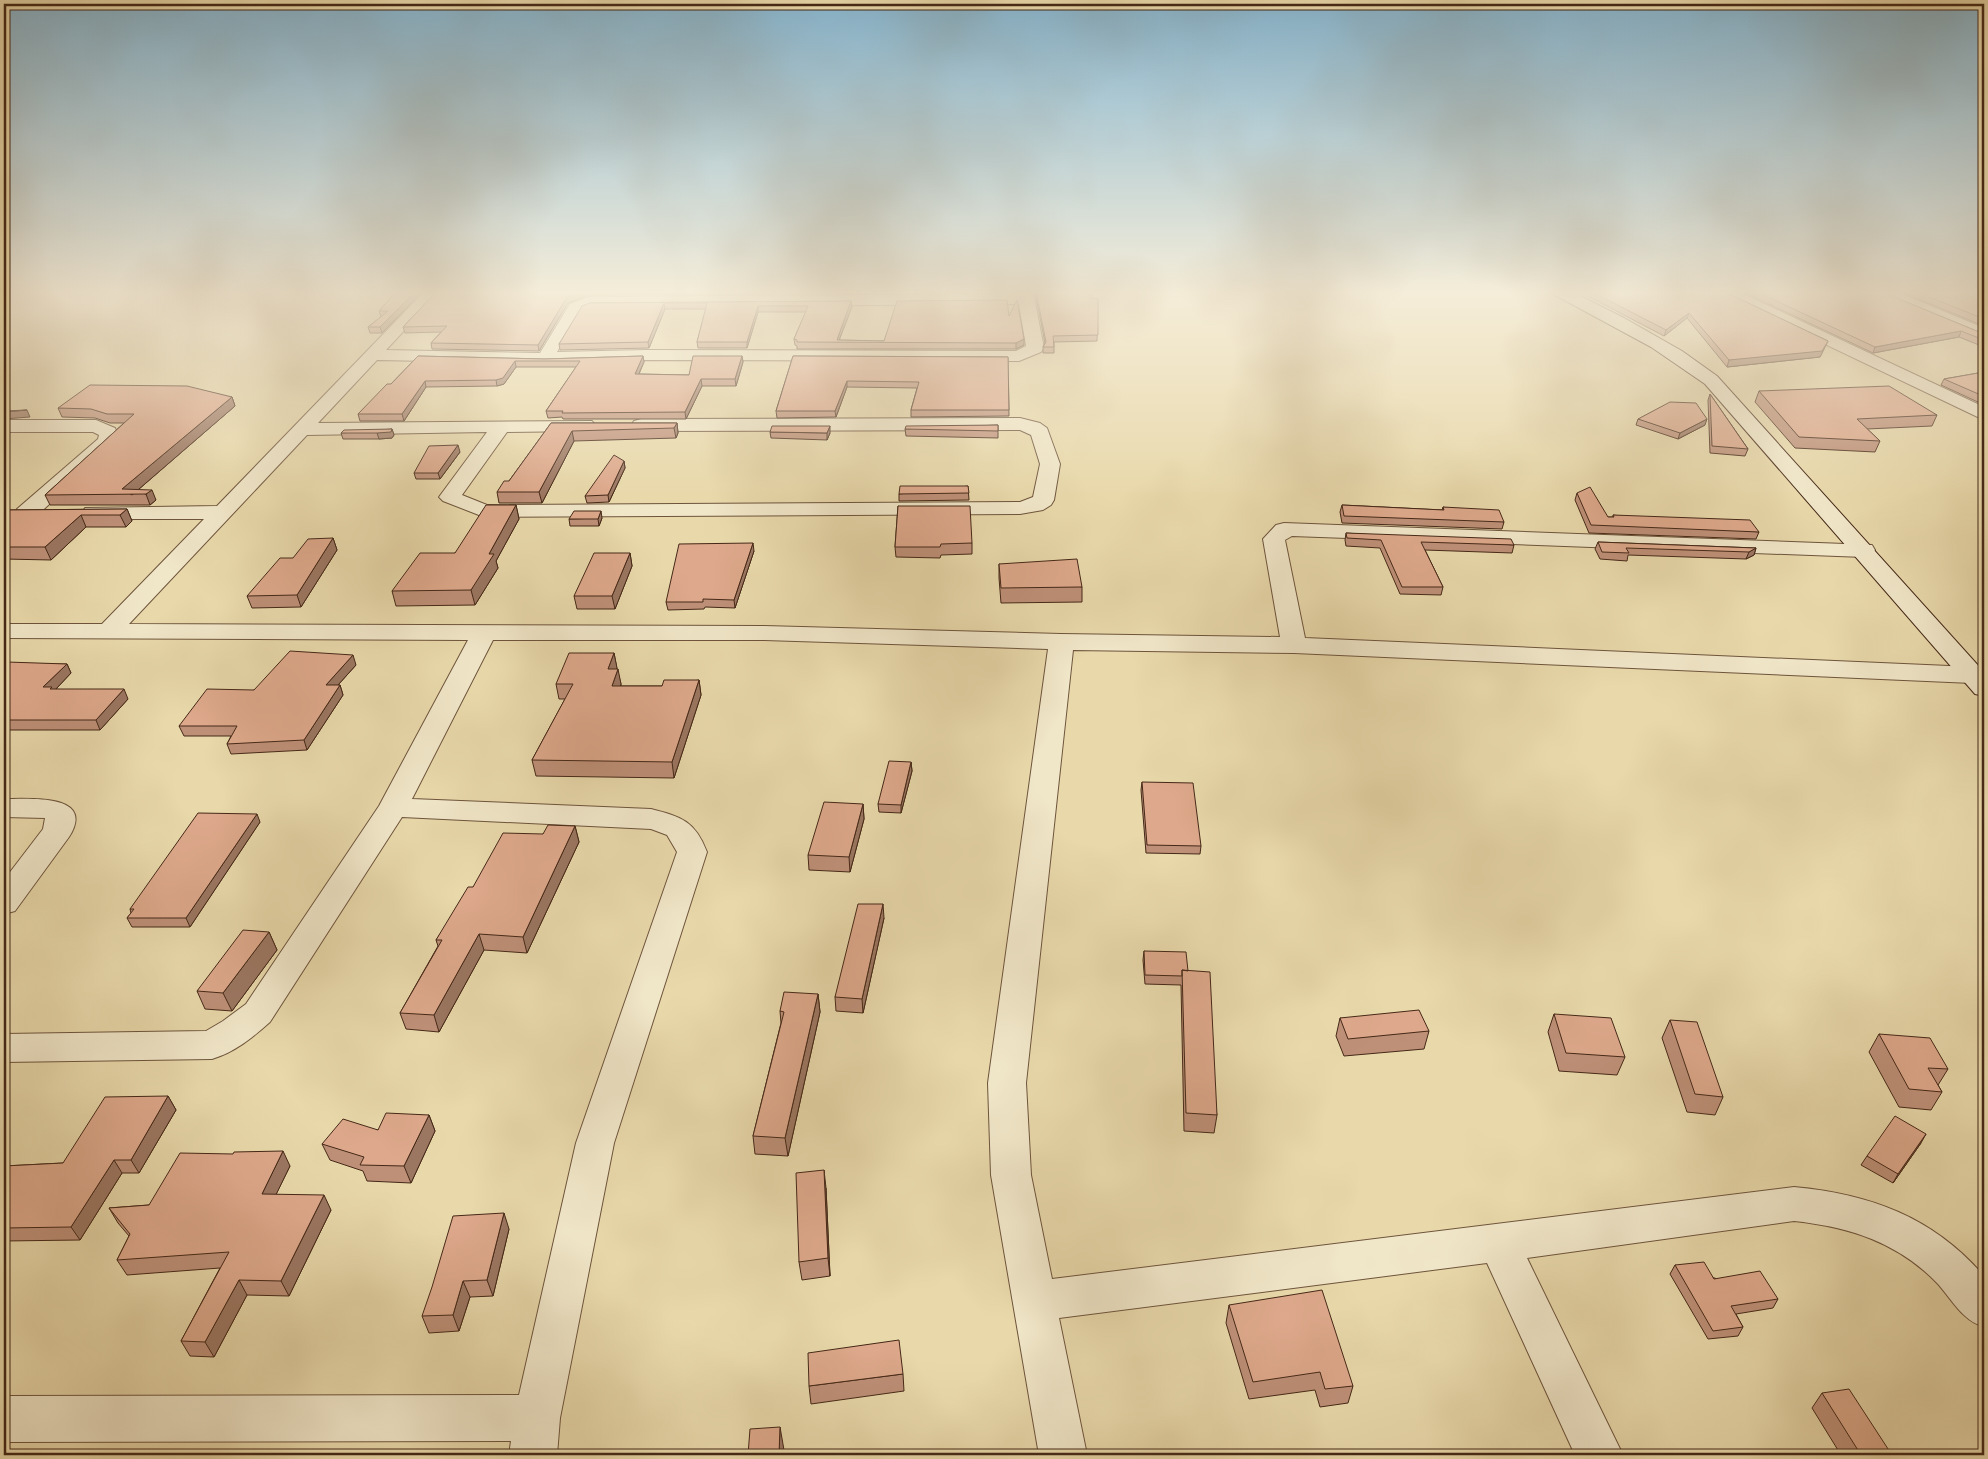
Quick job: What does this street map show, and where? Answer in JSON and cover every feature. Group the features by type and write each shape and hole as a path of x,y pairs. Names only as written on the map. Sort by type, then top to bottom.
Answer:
{"street":[{"path":"109,631 303,429 365,360"},
{"path":"1685,360 1712,380 1978,681"},
{"path":"1870,360 1984,414"},
{"path":"303,429 501,426 610,425 1020,424 1033,427 1040,432 1050,464 1043,500 1035,505 1020,508 484,512 450,497 501,426"},
{"path":"4,426 96,426 108,432 109,437 105,443 14,514"},
{"path":"14,514 224,512"},
{"path":"1294,646 1274,539 1278,534 1292,529 1864,550"},
{"path":"4,631 764,632 1061,642 1294,646 1978,681"},
{"path":"4,1048 212,1045 236,1031 258,1013 393,807 485,632"},
{"path":"1061,642 1058,680 1007,1083 1011,1175 1063,1455"},
{"path":"4,1419 535,1437 595,1142 692,852 686,834 673,824 651,819 393,807"},
{"path":"4,808 48,808 60,814 58,830 4,903"},
{"path":"1033,1300 1499,1243 1794,1204 1826,1206 1867,1216 1909,1236 1950,1268 1984,1307"},
{"path":"1499,1243 1599,1455"}],"building":[{"path":"414,360 641,360 635,374 689,375 692,360 741,360 735,379 701,379 685,412 562,413 563,411 546,411 580,361 515,361 503,378 496,380 425,381 402,414 358,414 387,384 391,384"},
{"path":"792,360 1008,360 1009,410 911,410 919,382 847,381 835,411 776,411"},
{"path":"1984,372 1984,396 1944,379"},
{"path":"90,385 187,386 232,397 122,489 152,490 146,494 45,495 134,414 107,414 91,409 58,408"},
{"path":"1889,386 1937,415 1857,419 1880,441 1799,437 1759,391"},
{"path":"1710,394 1748,449 1712,446"},
{"path":"1670,402 1696,403 1707,419 1680,433 1638,419"},
{"path":"551,423 677,423 674,428 572,431 539,492 497,492 504,481 509,481"},
{"path":"998,425 998,431 905,429 906,426"},
{"path":"772,426 830,426 827,433 770,432"},
{"path":"392,429 391,432 341,433 344,430"},
{"path":"458,445 438,473 414,473 429,446"},
{"path":"614,455 624,461 608,495 585,496"},
{"path":"900,486 968,486 969,493 899,494"},
{"path":"1590,487 1608,517 1614,517 1613,515 1750,520 1759,532 1591,525 1577,493"},
{"path":"486,505 516,505 489,554 494,554 471,590 392,591 420,553 455,553"},
{"path":"1342,505 1444,510 1443,507 1499,510 1504,522 1344,516"},
{"path":"898,506 970,506 972,543 941,544 940,547 895,547"},
{"path":"127,509 120,515 81,515 45,547 4,547 4,510"},
{"path":"574,511 601,511 598,519 569,519"},
{"path":"1346,533 1511,539 1514,545 1421,542 1443,587 1402,587 1381,540 1347,538"},
{"path":"333,538 297,595 247,596 280,558 293,558 308,539"},
{"path":"1598,542 1756,548 1749,552 1626,548 1629,553 1602,552"},
{"path":"753,543 734,600 703,599 703,602 666,602 679,544"},
{"path":"594,553 630,553 612,596 574,596"},
{"path":"1077,559 1082,587 1001,588 999,564"},
{"path":"290,651 353,655 326,685 340,685 304,740 227,744 237,726 179,726 207,689 254,690"},
{"path":"569,653 614,653 608,669 618,669 612,686 662,686 664,680 699,680 672,762 532,760 573,684 556,684"},
{"path":"7,662 67,664 43,687 52,687 50,689 124,689 96,720 4,720 4,664"},
{"path":"889,761 911,762 901,805 878,804"},
{"path":"1142,782 1193,783 1201,846 1147,845"},
{"path":"824,802 863,804 849,857 808,855"},
{"path":"198,813 257,814 186,918 127,918 134,909 130,909"},
{"path":"548,825 575,826 523,937 479,934 434,1015 400,1013 442,940 436,940 468,887 473,887 503,833 543,834"},
{"path":"858,904 883,904 862,999 835,997"},
{"path":"243,930 269,932 223,993 197,991"},
{"path":"1144,951 1186,952 1188,971 1182,970 1182,976 1145,975"},
{"path":"1182,970 1210,972 1217,1115 1186,1113"},
{"path":"784,992 818,994 785,1138 753,1136 784,1012 780,1011"},
{"path":"1419,1010 1429,1031 1348,1039 1340,1018"},
{"path":"1554,1014 1611,1018 1625,1057 1566,1053"},
{"path":"1670,1020 1697,1022 1723,1097 1695,1094"},
{"path":"1879,1034 1930,1038 1948,1069 1928,1068 1942,1092 1909,1089"},
{"path":"168,1096 131,1160 114,1160 71,1227 4,1228 4,1166 63,1163 105,1097"},
{"path":"386,1113 429,1115 404,1166 360,1165 364,1157 322,1144 343,1119 378,1130"},
{"path":"1895,1116 1926,1134 1898,1174 1867,1156"},
{"path":"283,1151 262,1194 324,1195 281,1281 239,1280 205,1342 181,1341 229,1252 117,1260 130,1234 109,1208 149,1205 180,1153 233,1154 234,1152"},
{"path":"824,1170 828,1258 799,1262 796,1173"},
{"path":"504,1213 487,1280 463,1281 453,1315 422,1316 453,1216"},
{"path":"1704,1262 1714,1279 1760,1271 1778,1299 1731,1306 1743,1327 1713,1331 1675,1265"},
{"path":"1322,1290 1353,1386 1325,1389 1320,1372 1253,1382 1229,1305"},
{"path":"899,1340 903,1374 809,1386 808,1353"},
{"path":"1849,1389 1892,1455 1861,1455 1822,1393"},
{"path":"780,1427 779,1455 748,1455 750,1429"},
{"path":"1773,1450 1830,1455 1775,1455"}]}
